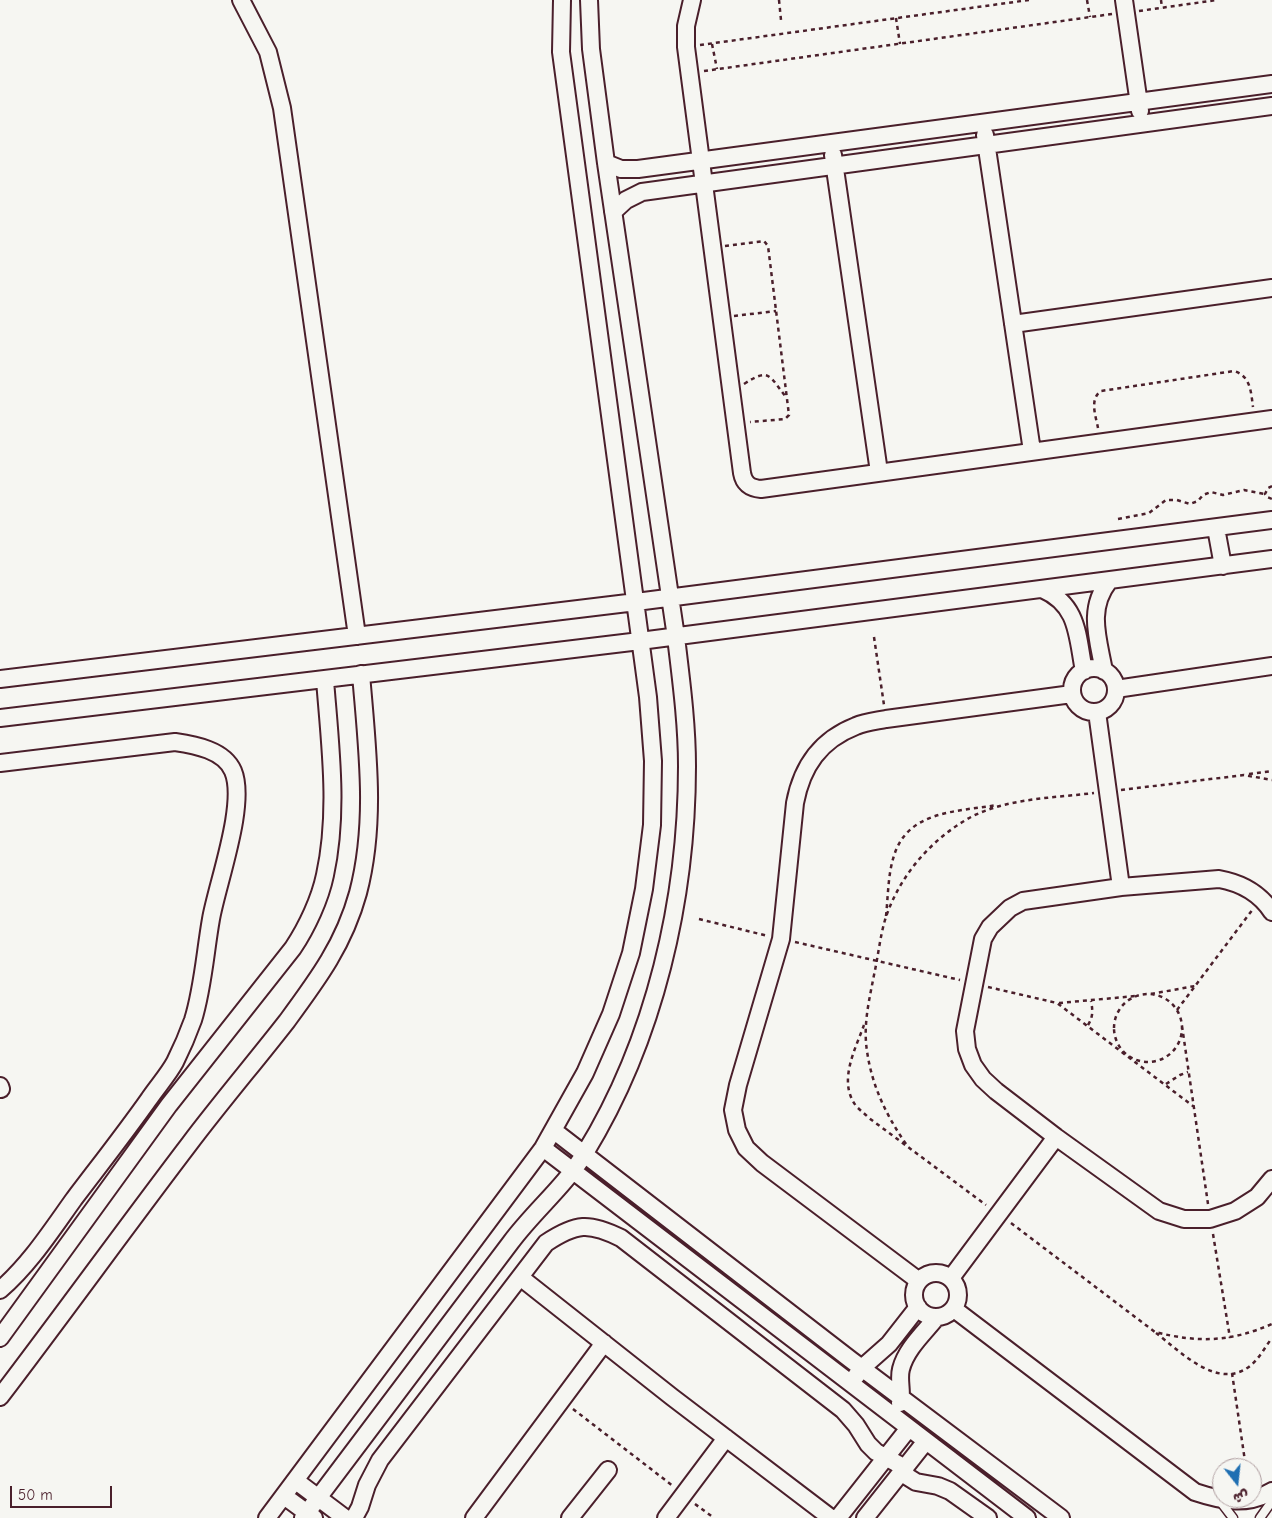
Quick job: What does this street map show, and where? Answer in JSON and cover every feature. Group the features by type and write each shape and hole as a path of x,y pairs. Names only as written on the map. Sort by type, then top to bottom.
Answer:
{"street":[{"path":"241,0 268,52 282,108 357,636"},
{"path":"267,1518 544,1148 585,1073 610,1014 631,952 644,890 652,825 653,761 648,697 561,52 562,0"},
{"path":"284,1496 308,1516 318,1498 519,1231 585,1154 616,1093 643,1031 663,966 677,899 685,832 687,764 683,696 676,636 606,163 591,49 589,0"},
{"path":"692,0 686,26 686,47 743,478 746,483 755,488 1272,419"},
{"path":"1125,6 1142,124"},
{"path":"606,163 621,169 638,169 1272,84"},
{"path":"613,212 626,200 642,192 1272,106"},
{"path":"983,123 1032,451"},
{"path":"832,143 879,472"},
{"path":"638,169 642,192"},
{"path":"1013,324 1272,288"},
{"path":"0,679 670,598 1272,520"},
{"path":"1216,528 1223,566"},
{"path":"0,718 640,641 1272,559"},
{"path":"1104,671 1095,618 1098,598 1109,580"},
{"path":"1042,589 1063,601 1070,610 1075,621 1084,671"},
{"path":"1075,621 1095,618"},
{"path":"1116,689 1272,666"},
{"path":"1097,669 1104,671 1112,678 1116,689 1113,701 1103,710 1097,712 1088,712 1080,708 1072,694 1074,680 1084,671 1097,669"},
{"path":"0,1397 191,1142 308,993 336,950 350,918 358,892 369,814 370,787 361,674"},
{"path":"0,1338 169,1106 293,948 309,920 325,876 332,820 331,756 325,680"},
{"path":"919,1281 762,1163 746,1148 737,1130 733,1110 738,1085 780,939 795,803 799,783 808,764 817,753 838,735 857,725 886,719 1072,694"},
{"path":"1097,712 1121,887"},
{"path":"0,763 128,746 175,742 194,745 213,752 225,761 233,770 237,795 229,846 211,918 200,990 193,1019 174,1064 23,1269 0,1290"},
{"path":"1272,912 1261,898 1241,885 1219,879 1121,887 1023,901 999,917 982,939 965,1031 967,1049 973,1065 983,1079 1056,1137 1159,1211 1184,1218 1210,1219 1235,1211 1257,1197 1272,1179"},
{"path":"553,1130 862,1368 1061,1518"},
{"path":"951,1278 1056,1137"},
{"path":"544,1148 1027,1518"},
{"path":"354,1518 360,1507 367,1485 380,1460 546,1243 563,1232 583,1226 603,1228 629,1244 843,1410 856,1425 868,1444 876,1452 898,1464 908,1477 916,1482 938,1486 950,1491 988,1518"},
{"path":"934,1273 943,1274 951,1278 959,1293 958,1302 949,1314 936,1318 929,1316 918,1308 914,1299 915,1289 919,1281 934,1273"},
{"path":"520,1277 831,1518"},
{"path":"855,1387 855,1380 862,1368 889,1344 918,1308"},
{"path":"954,1309 1195,1492 1212,1498"},
{"path":"885,1410 896,1408 902,1397 900,1376 905,1356 936,1318"},
{"path":"474,1518 604,1343"},
{"path":"889,1344 905,1356"},
{"path":"838,1518 909,1428"},
{"path":"666,1518 726,1438"},
{"path":"865,1518 926,1441"},
{"path":"570,1518 608,1470"},
{"path":"871,1476 887,1490"},
{"path":"296,1481 344,1518"}],"lane":[{"path":"1260,1518 1272,1501"},
{"path":"1225,1508 1233,1518"}],"path":[{"path":"779,0 781,20"},
{"path":"686,47 1029,0"},
{"path":"1087,0 1090,18"},
{"path":"1161,0 1162,8"},
{"path":"690,73 1090,18 1125,6 1162,8 1217,0"},
{"path":"896,18 900,44"},
{"path":"712,44 717,69"},
{"path":"713,248 764,241 767,244 776,311 789,414 787,418 736,424"},
{"path":"733,316 776,311"},
{"path":"1100,442 1094,402 1095,397 1101,392 1234,371 1240,372 1248,380 1255,421"},
{"path":"743,384 759,374 765,374 787,398"},
{"path":"1265,494 1268,488 1272,486"},
{"path":"1118,519 1149,513 1166,500 1177,500 1190,504 1211,492 1223,495 1244,490 1265,494 1272,499"},
{"path":"874,637 886,719"},
{"path":"1272,771 1004,804 942,814 924,819 910,829 898,843 892,860 885,920 865,1023 848,1074 849,1091 856,1106 869,1118 1207,1371 1219,1374 1232,1373 1251,1365 1272,1338"},
{"path":"1244,775 1272,780"},
{"path":"885,920 898,888 918,860 943,836 972,817 1004,804"},
{"path":"1177,1010 1261,898"},
{"path":"877,962 1058,1003 1141,996 1195,986"},
{"path":"1182,1026 1182,1034 1175,1048 1163,1059 1147,1062 1132,1058 1125,1053 1116,1039 1115,1023 1126,1002 1141,996 1158,996 1165,999 1177,1010 1182,1026 1210,1219 1230,1338"},
{"path":"1088,1025 1092,1018 1092,1001"},
{"path":"1058,1003 1193,1106"},
{"path":"865,1023 866,1049 880,1099 892,1123 906,1144"},
{"path":"1166,1084 1188,1072"},
{"path":"1155,1332 1180,1338 1205,1340 1230,1338 1252,1333 1272,1324"},
{"path":"1232,1373 1245,1458"},
{"path":"561,1401 714,1518"}]}
